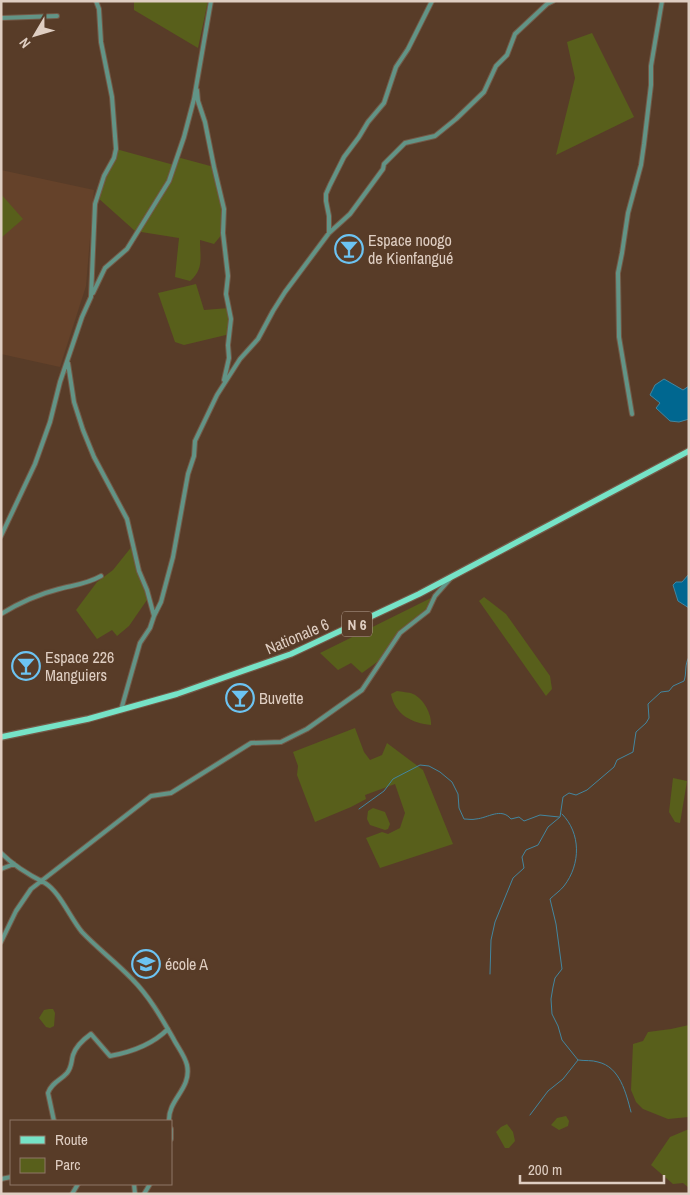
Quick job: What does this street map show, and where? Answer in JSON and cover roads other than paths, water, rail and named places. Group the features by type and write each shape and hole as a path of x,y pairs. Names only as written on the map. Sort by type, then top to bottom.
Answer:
{"main road":[{"name":"Nationale 6","path":"1,737 60,726 121,710 195,688 291,654 386,611 689,451"}],"street":[{"path":"91,297 95,204 104,176 114,158 116,149 112,97 101,42 99,9 96,1"},
{"path":"1,536 35,464 50,422 67,361 91,297 105,268 127,249 169,181 184,137 197,83 211,1"},
{"path":"329,233 326,194 344,157 368,122 384,103 396,67 408,49 432,1"},
{"path":"121,710 140,643 150,628 161,602 173,557 188,474 194,456 195,441 223,385 240,359 258,339 273,311 329,233 350,214 383,170 384,164 405,143 435,136 484,92 496,66 507,55 515,34 547,4 553,1"},
{"path":"632,414 619,337 618,273 628,213 641,165 651,85 651,66 662,1"},
{"path":"1,18 57,16"},
{"path":"197,83 198,101 205,122 224,209 228,276 226,294 231,318 228,345 229,358 223,385"},
{"path":"67,361 74,402 83,430 94,457 127,519 139,571 147,590 154,616"},
{"path":"1,614 35,597 59,589 84,584 101,576"},
{"path":"1,942 16,911 31,889 151,796 171,793 251,743 281,742 307,728 362,690 400,633 428,611 435,596 452,576"},
{"path":"1,853 14,864 45,884 56,895 81,930 133,980 150,1000 187,1065 185,1087 173,1103 169,1120"},
{"path":"1,869 14,864"},
{"path":"54,1120 48,1093 55,1082 68,1072 74,1053 84,1039 91,1034 110,1056 125,1053 152,1042 168,1029"}],"water":[{"path":"664,379 683,390 689,386 689,419 679,422 670,421 656,408 660,403 650,395 655,385"},
{"path":"689,574 689,608 678,601 673,585 676,582 682,582"}],"waterway":[{"path":"490,974 491,940 495,922 513,878 524,868 522,857 526,850 538,845 548,827 560,817 563,797 569,793 576,795 587,790 614,767 617,760 633,752 636,732 649,718 648,704 661,692 669,691 673,686 684,681 689,657"},
{"path":"359,809 384,791 393,779 420,765 429,766 452,782 458,794 459,808 464,819 481,818 499,813 511,819 519,817 524,821 540,815 559,817"},
{"path":"530,1115 548,1091 563,1079 578,1060 562,1040 552,1014 551,999 555,978 562,969 556,924 550,899 570,877 576,859 573,830 562,814"},
{"path":"578,1060 598,1062 612,1069 621,1082 631,1112"}],"place":[{"name":"Espace noogo de Kienfangué","path":"349,249"},
{"name":"Espace 226 Manguiers","path":"26,666"},
{"name":"Buvette","path":"240,698"},
{"name":"école A","path":"146,964"}]}
